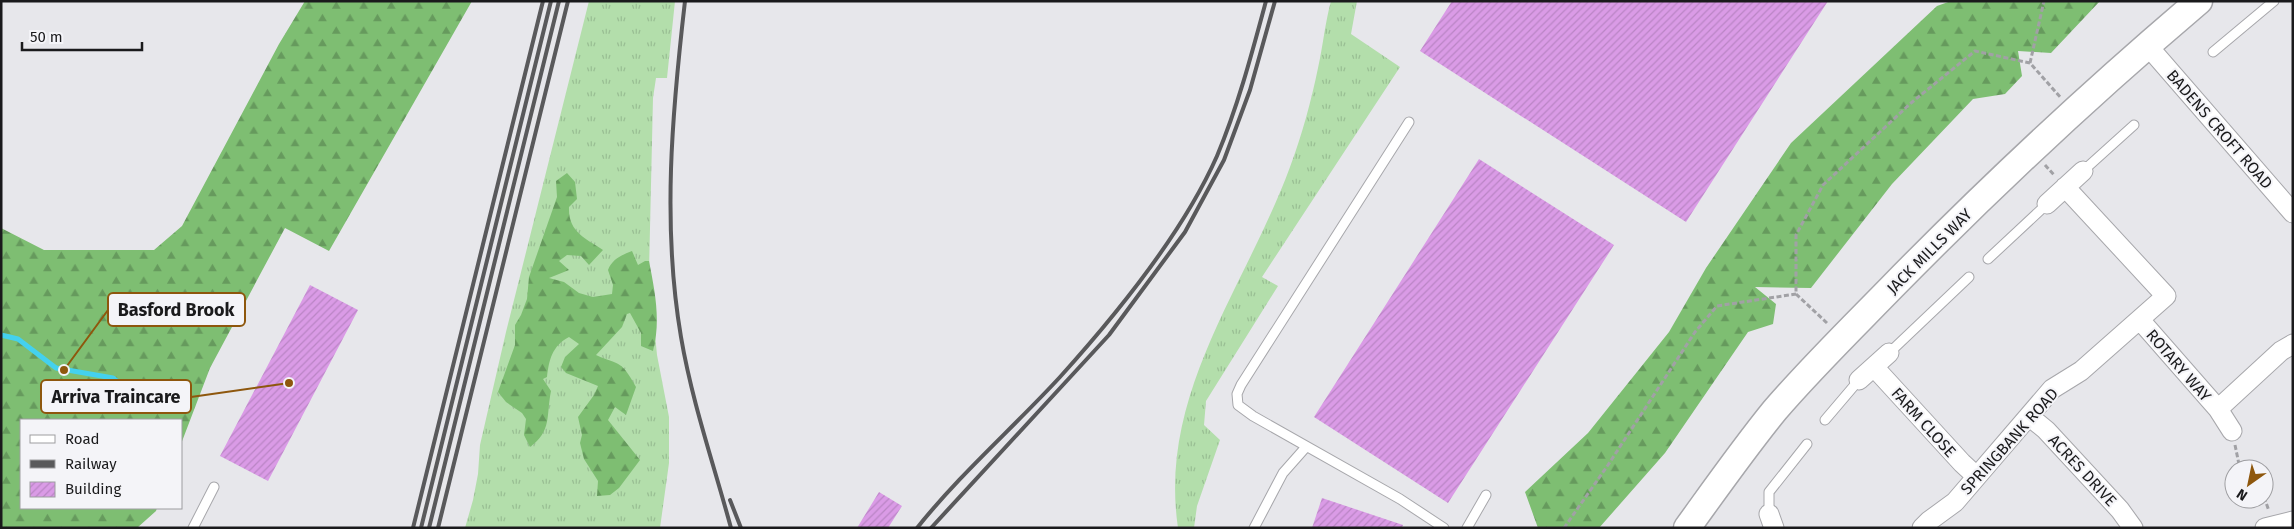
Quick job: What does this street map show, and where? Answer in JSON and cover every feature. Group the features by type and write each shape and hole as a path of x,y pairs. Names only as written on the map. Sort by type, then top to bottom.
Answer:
{"main road":[{"name":"JACK MILLS WAY","path":"1687,528 1776,410 1842,337 1933,245 2032,151 2199,1"}],"street":[{"name":"BADENS CROFT ROAD","path":"2148,45 2293,213"},
{"path":"2047,204 2083,171"},
{"name":"SPRINGBANK ROAD","path":"1922,528 1955,502 2052,389 2081,372 2166,296 2065,187"},
{"name":"ROTARY WAY","path":"2140,320 2218,409 2232,431"},
{"name":"ROTARY WAY","path":"2218,409 2281,351 2293,344"},
{"path":"1859,380 1889,352"},
{"name":"FARM CLOSE","path":"1874,367 1976,476"},
{"name":"ACRES DRIVE","path":"2029,416 2046,430 2120,510 2133,528"}],"lane":[{"path":"2213,52 2274,1"},
{"path":"1409,122 1237,394 1238,405 1306,447 1400,499 1444,528"},
{"path":"2083,171 2134,125"},
{"path":"1988,260 2047,204"},
{"path":"1889,352 1970,276"},
{"path":"1825,420 1859,380"},
{"path":"1771,521 1769,492 1807,444"},
{"path":"1254,528 1284,473 1306,447"},
{"path":"193,528 214,487"},
{"path":"1467,528 1486,495"}],"path":[{"path":"2030,63 2044,1"},
{"path":"1842,337 1796,294 1796,234 1823,186 1911,103 1975,51 2030,63 2074,112"},
{"path":"2032,151 2065,187"},
{"path":"1564,528 1608,465 1695,332 1717,306 1796,294"},
{"path":"2232,431 2238,459"}],"green space":[{"path":"305,1 472,1 329,251 285,228 210,368 182,441 182,419 20,419 20,509 157,509 156,511 137,528 1,528 1,228 44,250 154,250 182,226 279,44"},
{"path":"589,1 675,1 667,78 656,78 653,98 649,272 657,355 669,417 669,463 660,528 465,528 478,474 480,445 506,332"},
{"path":"1331,1 1357,1 1351,34 1400,67 1262,277 1278,286 1206,401 1204,425 1220,440 1197,506 1194,528 1178,528 1175,479 1181,432 1193,386 1210,342 1272,211 1290,167 1312,93"},
{"path":"1951,1 2100,1 2051,53 2018,51 2022,76 2005,94 1973,99 1892,184 1811,288 1755,287 1776,304 1773,324 1748,332 1665,453 1599,528 1538,528 1525,492 1588,433 1669,332 1706,268 1791,143 1937,6"},
{"path":"567,173 575,182 577,199 569,207 571,223 584,238 603,250 589,265 581,256 567,255 559,261 569,270 549,278 564,282 579,293 593,297 612,294 613,285 608,270 618,258 632,251 638,265 649,261 655,295 657,328 653,351 641,346 641,333 630,313 627,314 622,327 596,355 620,365 627,372 636,387 626,415 615,407 608,420 640,460 619,488 610,495 597,496 598,481 584,459 580,443 582,435 578,417 594,395 598,386 566,373 561,367 565,357 579,344 569,337 552,354 547,377 543,379 551,391 547,422 542,435 530,447 524,435 526,419 522,413 506,402 498,392 515,345 515,325 527,299 529,277 557,197 556,181"}],"building":[{"path":"1452,1 1828,1 1686,222 1420,51"},
{"path":"1479,159 1614,245 1448,503 1314,417"},
{"path":"310,285 358,310 268,481 220,456"},
{"path":"879,492 902,506 888,528 857,528"},
{"path":"1322,498 1403,525 1402,528 1312,528"}],"waterway":[{"path":"1,335 18,339 56,368 113,378 138,397"}],"railway":[{"path":"413,528 543,1"},
{"path":"421,528 551,1"},
{"path":"429,528 559,1"},
{"path":"438,528 568,1"},
{"path":"685,1 676,85 671,169 670,211 675,295 691,385 731,528"},
{"path":"917,528 951,489 1060,377 1125,300 1167,243 1203,185 1225,137 1250,60 1266,1"},
{"path":"931,528 1109,335 1185,232 1224,160 1250,90 1275,1"},
{"path":"730,500 741,528"}],"place":[{"name":"Basford Brook","path":"64,370"},
{"name":"Arriva Traincare","path":"289,383"}]}
